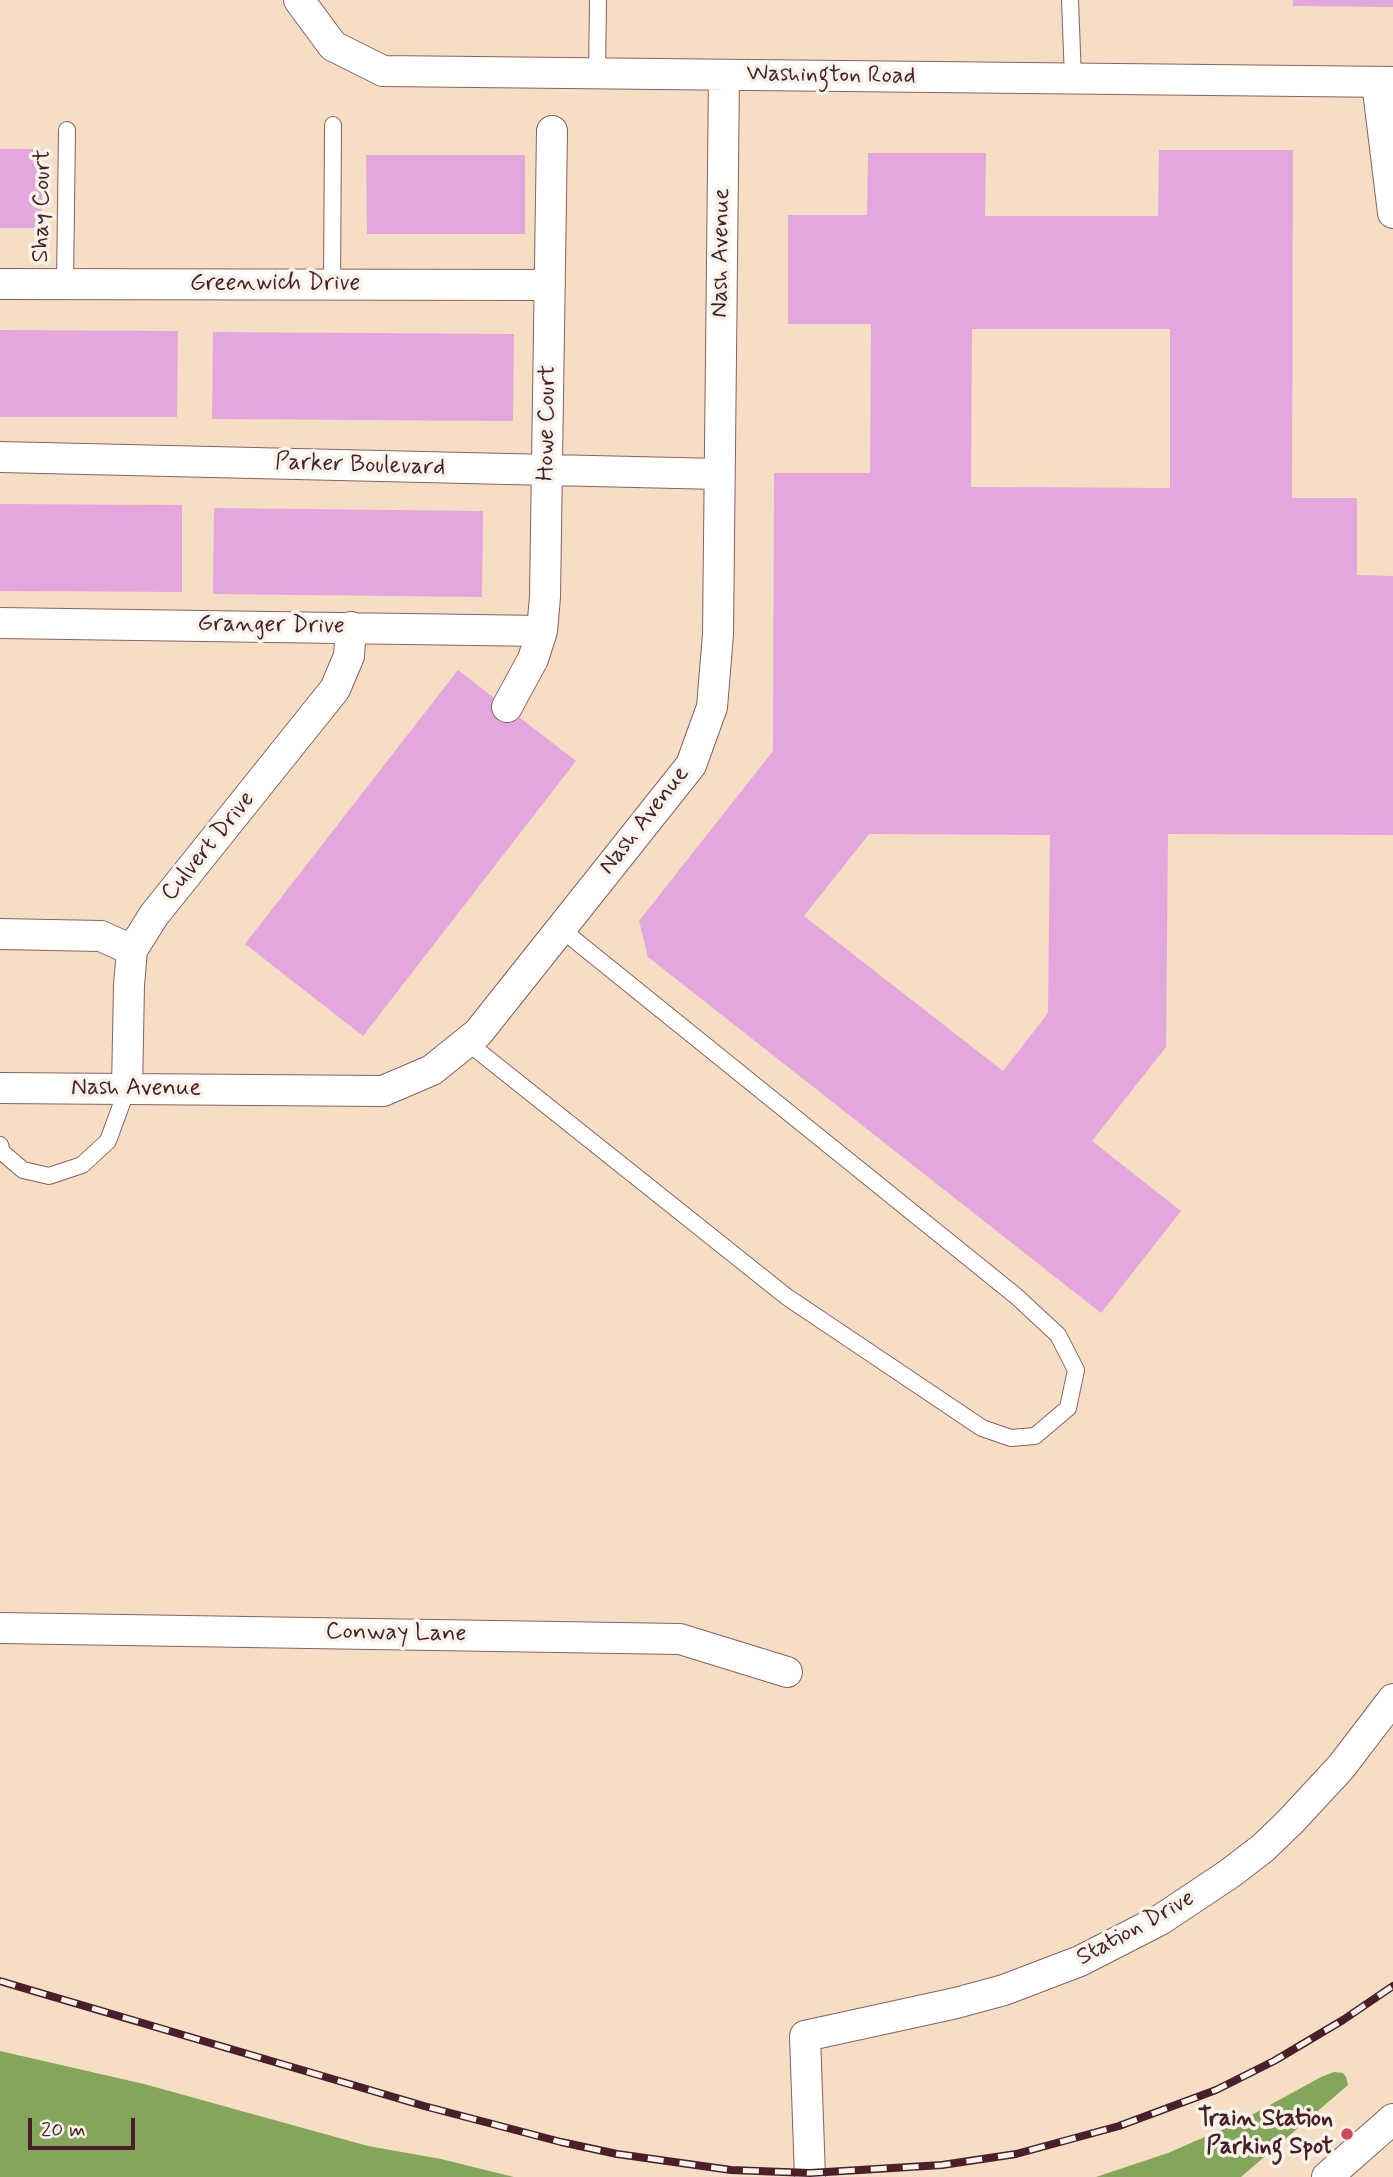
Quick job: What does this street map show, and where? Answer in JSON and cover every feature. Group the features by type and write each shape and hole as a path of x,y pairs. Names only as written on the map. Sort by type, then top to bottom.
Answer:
{"street":[{"name":"Washington Road","path":"299,0 333,46 383,71 1385,82"},
{"name":"Nash Avenue","path":"0,1087 383,1091 432,1070 478,1033 691,765 712,707 718,634 724,75"},
{"path":"1385,82 1393,213"},
{"name":"Howe Court","path":"506,707 533,659 542,632 545,597 552,131"},
{"name":"Greenwich Drive","path":"0,284 550,285"},
{"name":"Parker Boulevard","path":"0,457 719,474"},
{"name":"Granger Drive","path":"0,623 542,632"},
{"name":"Culvert Drive","path":"127,1089 132,950 155,915 335,690 349,656 351,627"},
{"path":"0,934 102,936 132,950"},
{"name":"Conway Lane","path":"0,1628 680,1639 787,1672"},
{"name":"Station Drive","path":"810,2177 805,2036 1004,1990 1080,1961 1160,1920 1229,1874 1272,1839 1317,1795 1393,1699"},
{"path":"1327,2177 1393,2119"}],"lane":[{"path":"597,74 598,0"},
{"path":"1070,0 1073,79"},
{"path":"332,125 332,285"},
{"name":"Shay Court","path":"65,284 67,130"},
{"path":"467,1042 787,1297 982,1428 1011,1438 1035,1436 1068,1408 1076,1370 1058,1335 1016,1296 561,929"},
{"path":"0,1145 2,1152 23,1170 49,1176 82,1165 108,1141 127,1089"}],"green space":[{"path":"0,2051 144,2084 368,2146 441,2159 514,2177 0,2177"},
{"path":"1334,2072 1343,2073 1348,2085 1241,2177 1096,2177 1168,2153 1237,2123"}],"building":[{"path":"1293,0 1393,0 1393,7 1293,6"},
{"path":"0,149 42,149 42,228 0,228"},
{"path":"1159,150 1293,150 1292,498 1357,498 1357,575 1393,576 1393,835 1168,834 1166,1047 1092,1141 1181,1211 1101,1313 648,957 639,921 773,751 774,473 870,473 871,324 788,324 788,215 867,215 868,153 986,153 985,216 1158,216","holes":["972,329 1170,329 1170,488 971,487","869,834 1050,835 1048,1013 1003,1071 804,916"]},
{"path":"366,155 525,155 525,234 367,234"},
{"path":"0,330 178,331 177,417 0,417"},
{"path":"213,332 514,334 513,421 212,419"},
{"path":"0,504 182,505 182,592 0,591"},
{"path":"214,508 483,511 482,597 213,594"},
{"path":"458,670 576,761 363,1036 245,944"}],"railway":[{"path":"0,1981 424,2106 561,2142 617,2154 731,2170 810,2173 942,2165 1016,2154 1119,2126 1216,2090 1274,2061 1343,2020 1393,1986"}],"place":[{"name":"Train Station Parking Spot","path":"1347,2134"}]}
